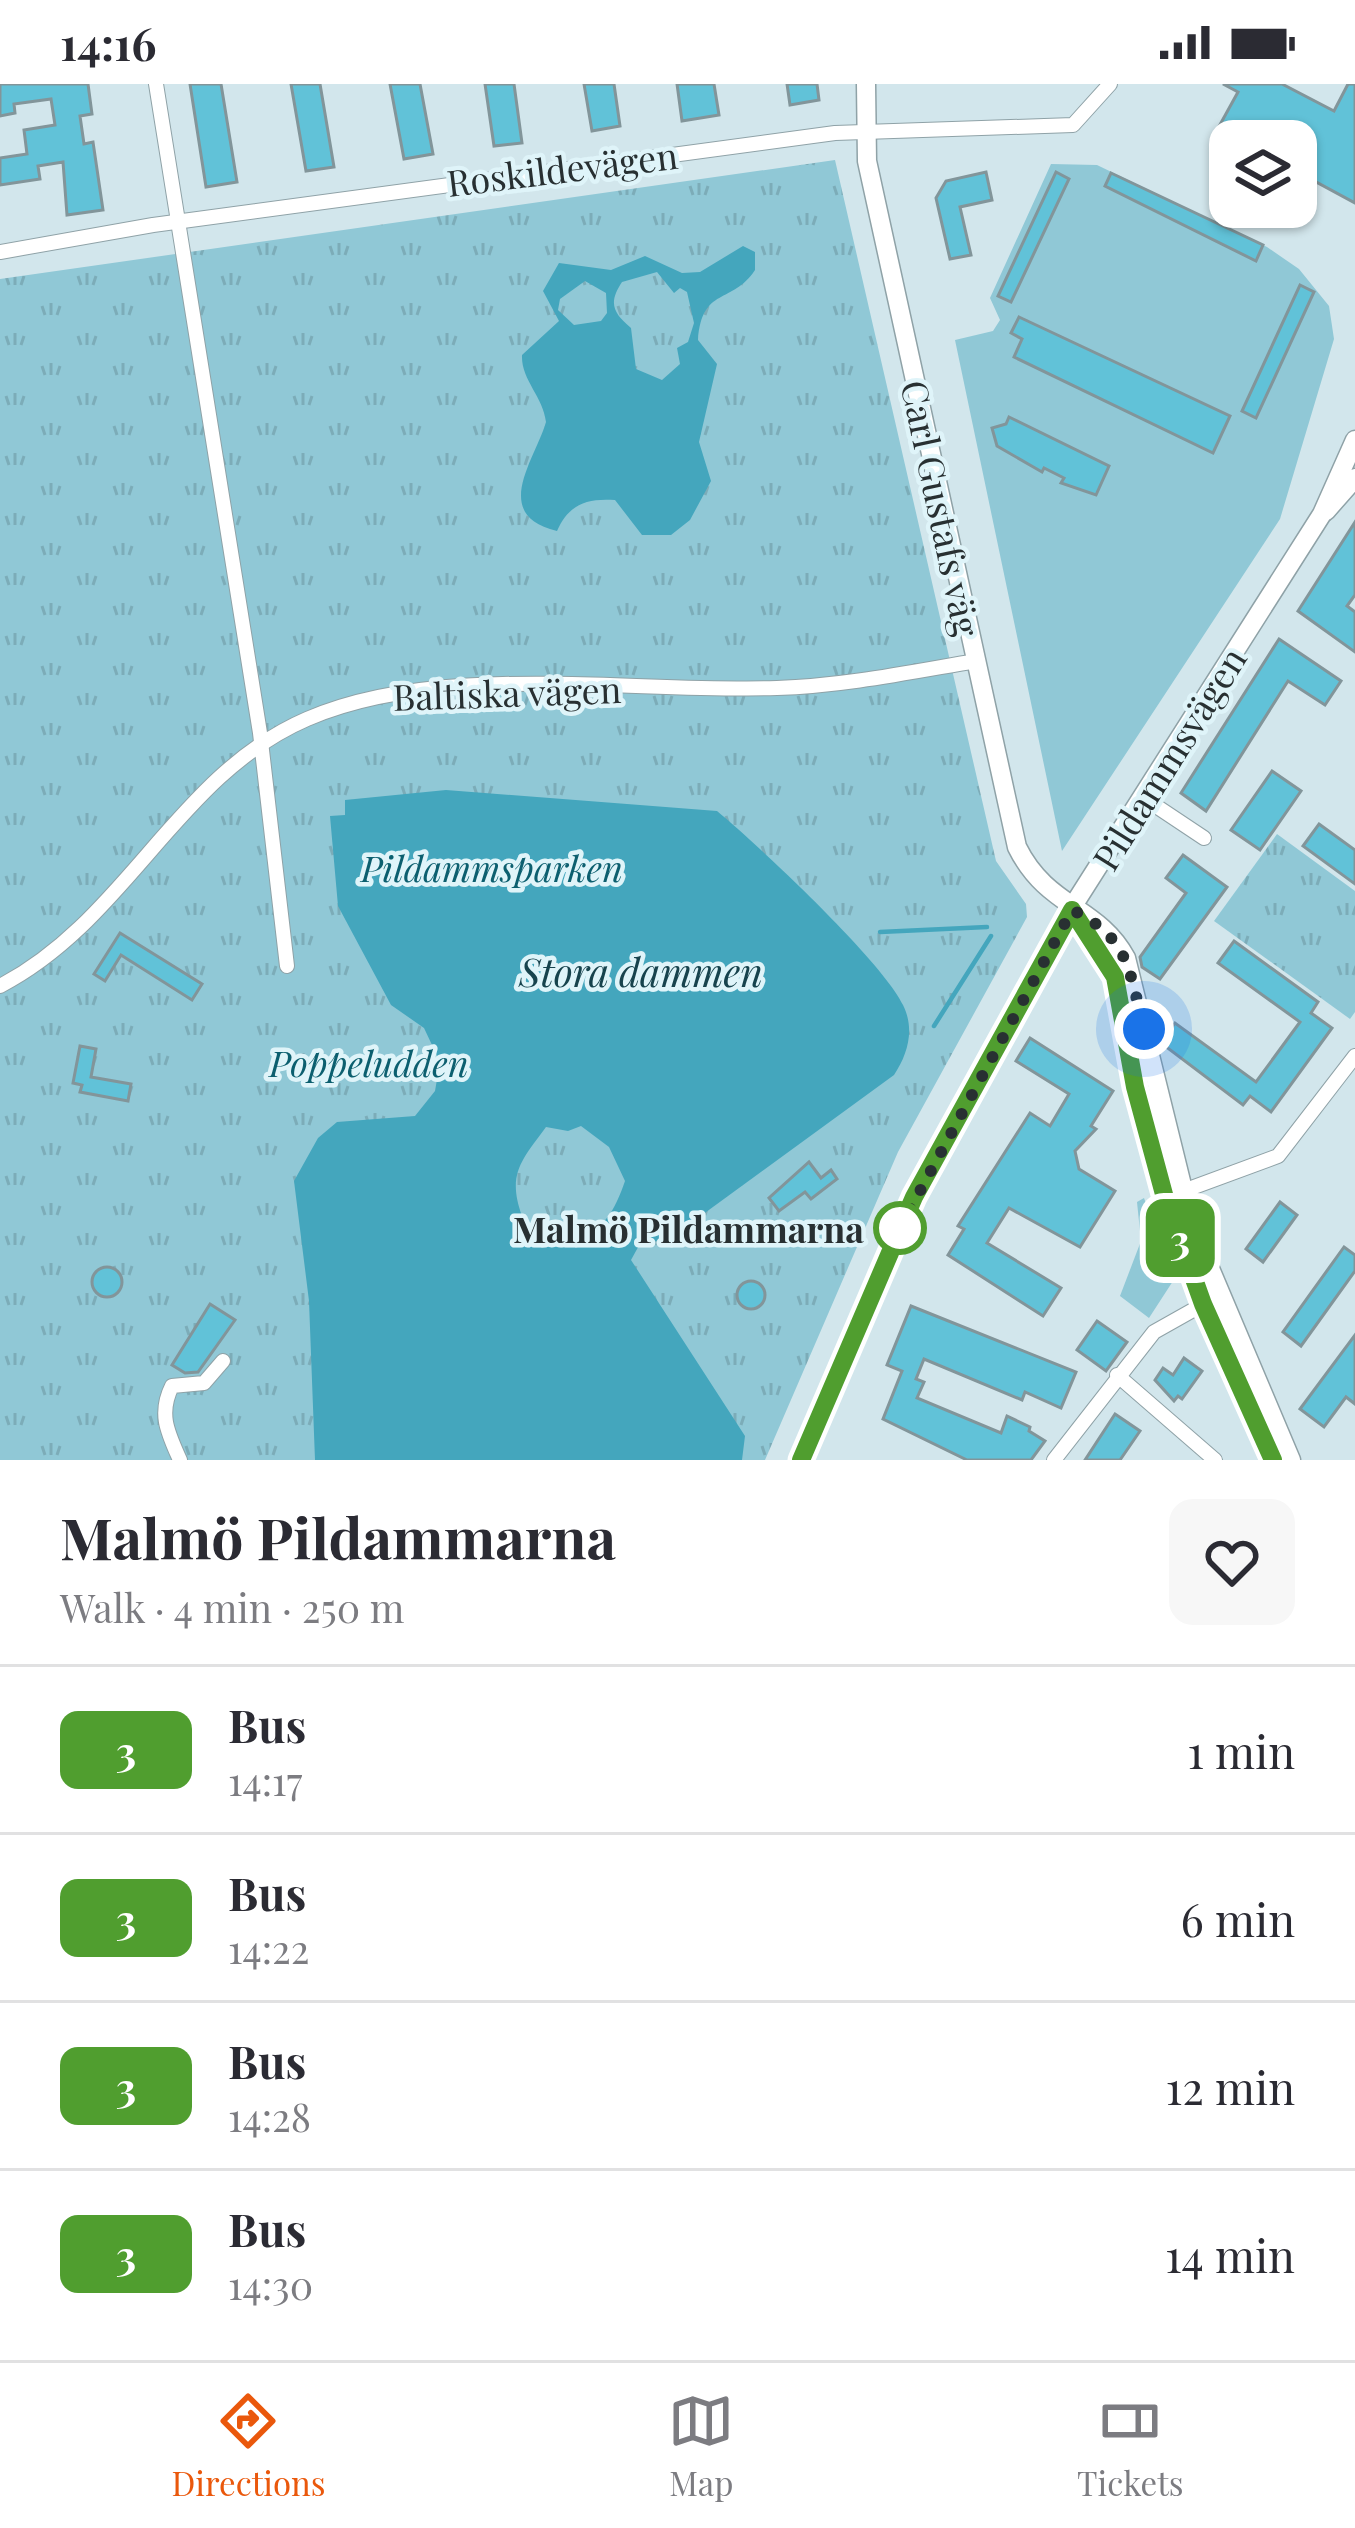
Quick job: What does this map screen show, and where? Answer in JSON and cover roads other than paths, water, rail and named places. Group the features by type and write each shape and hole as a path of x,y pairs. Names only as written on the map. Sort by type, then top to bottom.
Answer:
{"street":[{"path":"156,84 262,746 287,966"},
{"name":"Carl Gustafs väg","path":"866,84 867,161 1017,847 1030,874 1072,910 1115,977 1135,1087 1273,1460"},
{"name":"Roskildevägen","path":"0,252 180,221 865,131 1073,124 1110,84"},
{"name":"Pildammsvägen","path":"801,1460 914,1197 1072,910 1322,514 1354,445"},
{"name":"Pildammsvägen","path":"1322,514 1355,478"},
{"name":"Baltiska vägen","path":"0,986 68,939 117,896 210,785 305,719 383,694 452,687 777,688 976,661"},
{"path":"1144,798 1204,838"},
{"path":"1174,1194 1278,1156 1355,1056"},
{"path":"1054,1460 1154,1332 1211,1300"},
{"name":"Carl Gustafs väg","path":"1211,1300 1291,1460"},
{"path":"180,1460 164,1424 164,1403 172,1386 204,1384 224,1361"},
{"path":"1117,1375 1215,1460"}],"water":[{"path":"743,246 755,252 755,270 712,303 701,323 698,340 717,364 699,442 711,481 690,520 671,535 642,535 615,500 605,500 573,509 557,531 537,523 525,513 522,485 546,422 522,355 559,321 543,291 559,263 611,270 645,256 682,273 700,272","holes":["657,272 674,293 680,288 687,292 694,323 688,342 677,348 680,364 662,380 636,369 631,328 614,302 622,282","585,281 606,293 607,313 601,321 574,325 558,310 560,299"]},
{"name":"Stora dammen","path":"446,790 717,811 846,934 903,1005 908,1041 894,1075 665,1242 642,1240 631,1260 745,1436 742,1460 315,1460 309,1301 294,1181 318,1138 337,1122 415,1116 435,1091 440,1062 424,1028 391,1005 338,906 330,816 345,815 345,800","holes":["581,1126 609,1147 625,1181 611,1212 595,1229 542,1248 527,1230 516,1189 519,1168 530,1149 546,1127 568,1131"]}],"waterway":[{"path":"880,932 987,927"},
{"path":"934,1026 991,936"}],"place":[{"name":"Malmö Pildammarna","path":"900,1228"}],"park label":[{"name":"Pildammsparken","path":"492,867"},
{"name":"Poppeludden","path":"369,1062"}]}
